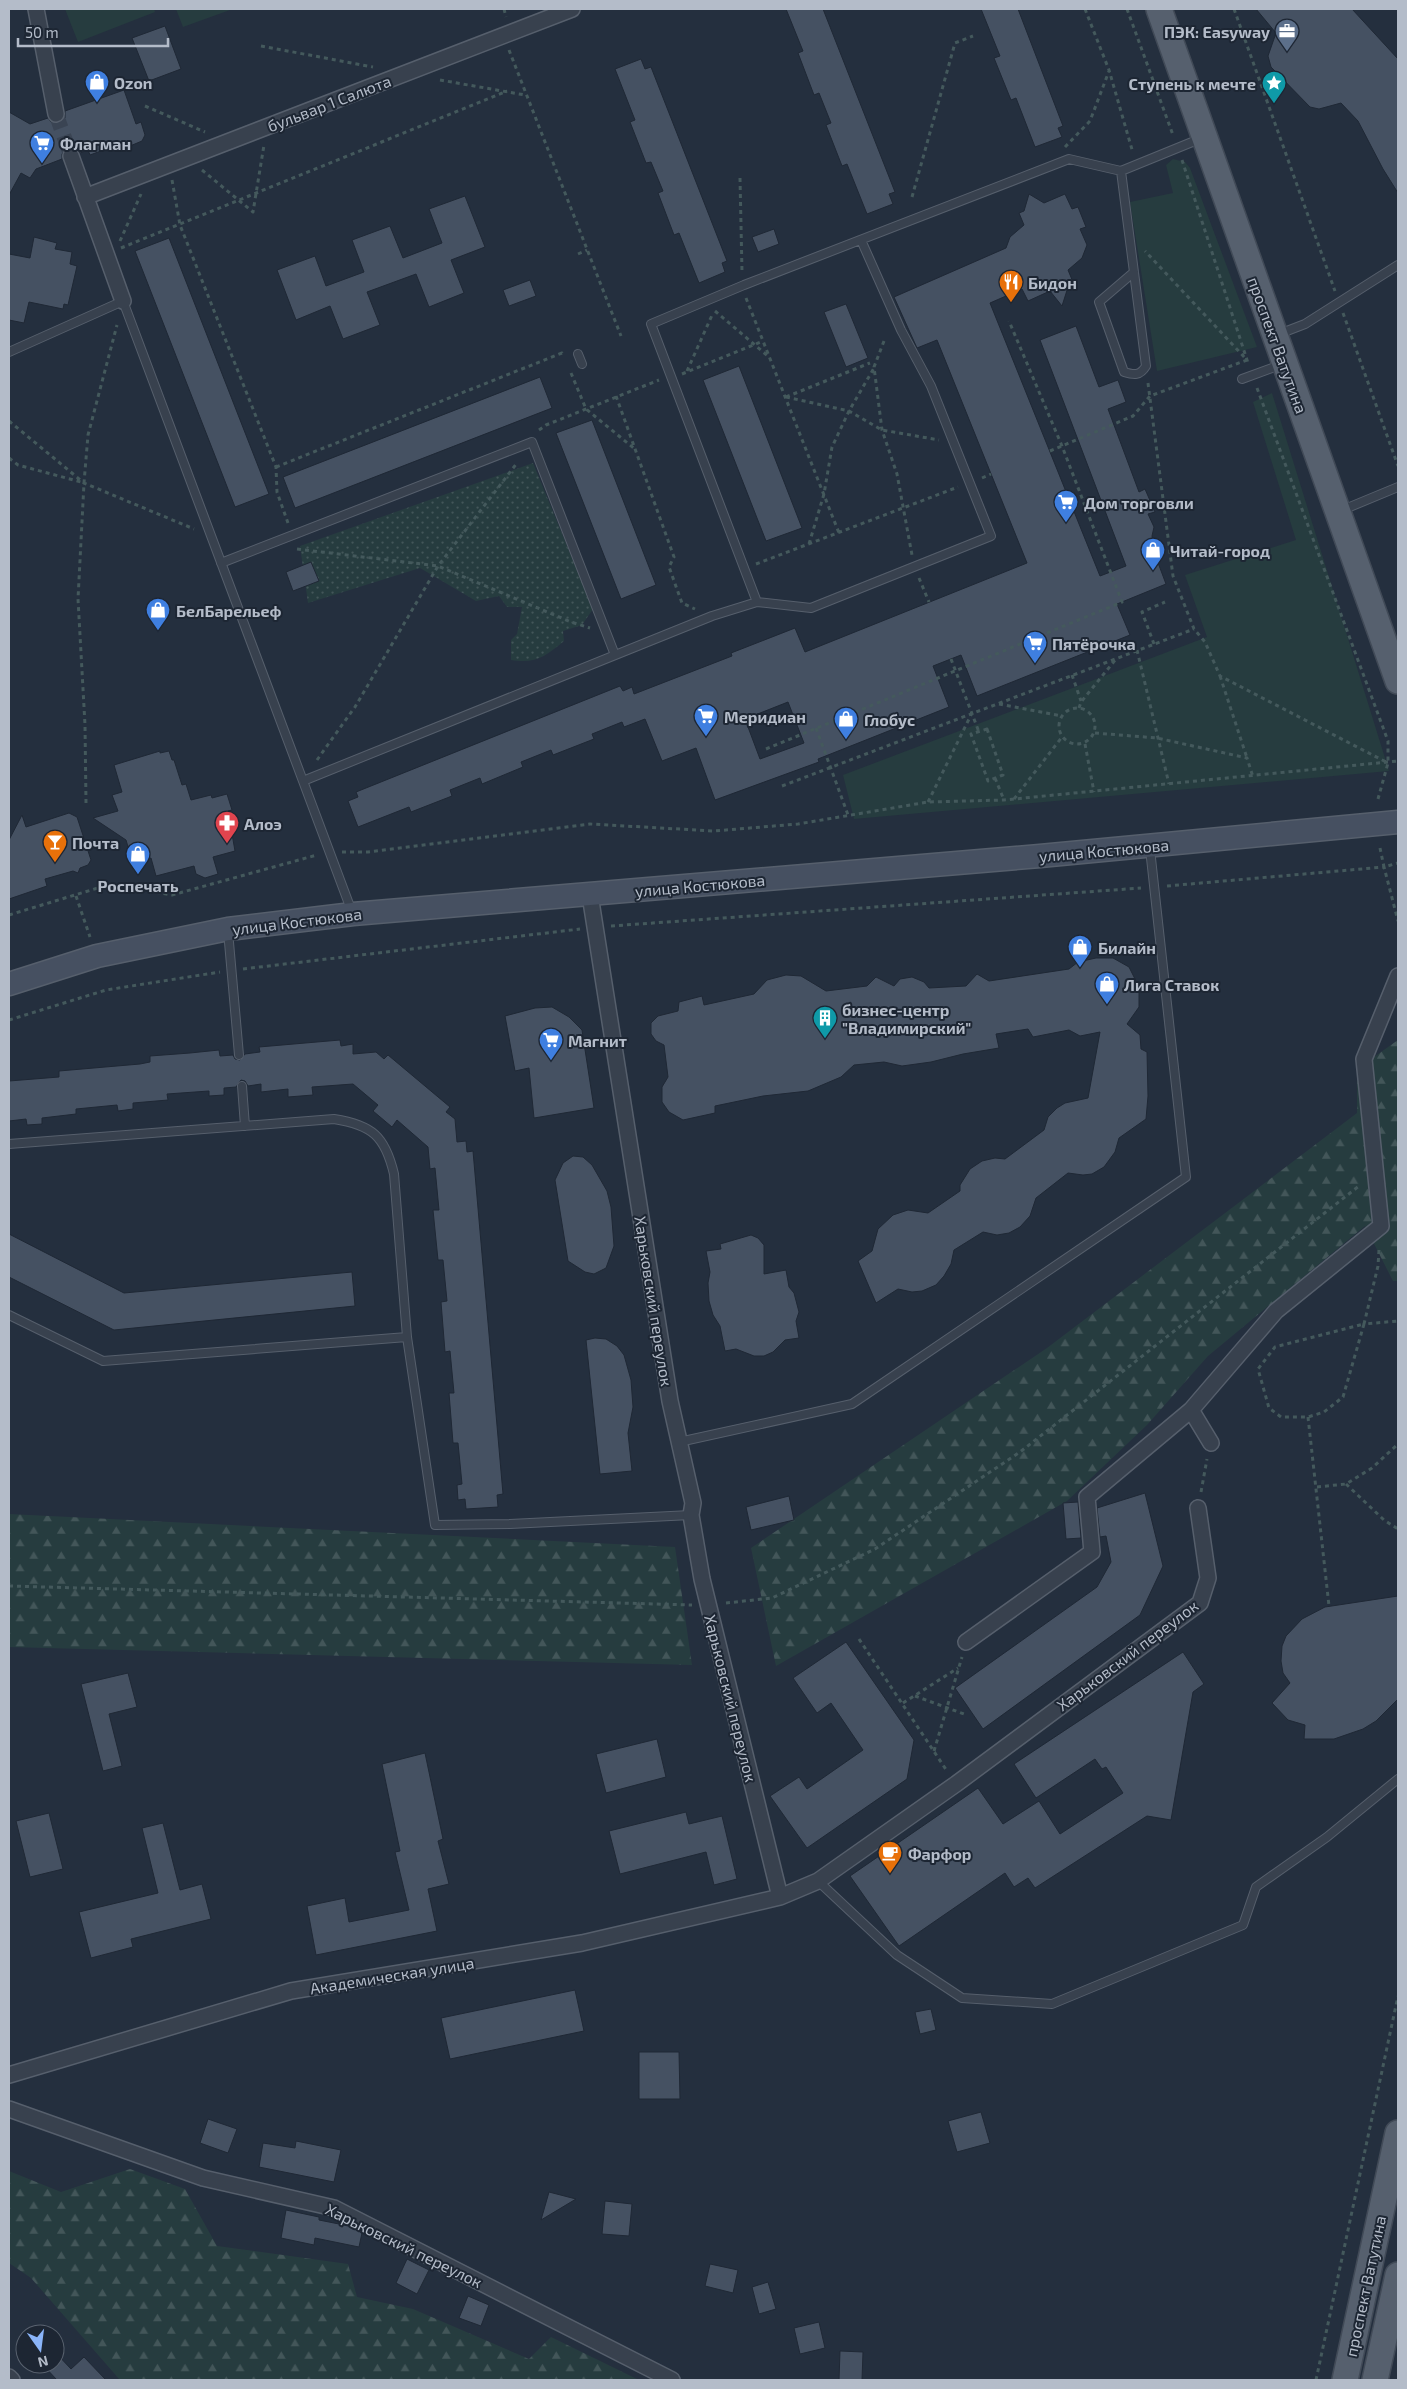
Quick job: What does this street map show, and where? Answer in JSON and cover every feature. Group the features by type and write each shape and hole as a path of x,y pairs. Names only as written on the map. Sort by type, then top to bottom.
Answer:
{"main road":[{"name":"проспект Ватутина","path":"1159,9 1398,680"},
{"name":"улица Костюкова","path":"9,984 97,956 228,929 353,914 1150,846 1398,822"},
{"name":"проспект Ватутина","path":"1345,2380 1398,2134"},
{"name":"проспект Ватутина","path":"1375,2380 1398,2274"}],"street":[{"path":"36,9 56,114"},
{"name":"бульвар 1 Салюта","path":"85,197 572,9"},
{"path":"71,156 123,301"},
{"name":"Харьковский переулок","path":"590,895 669,1392 693,1503 691,1515 708,1605 780,1897 818,1881 956,1784 1200,1603 1208,1578 1198,1508"},
{"path":"966,1642 1092,1552 1087,1497 1191,1410 1276,1311 1380,1226 1364,1059 1398,976"},
{"path":"1191,1410 1211,1443"},
{"name":"Академическая улица","path":"9,2076 291,1991 582,1943 780,1897"},
{"name":"Харьковский переулок","path":"9,2109 203,2178 334,2208 672,2380"},
{"path":"9,2377 12,2380"}],"lane":[{"path":"757,602 650,324 744,285 1069,159 1121,171 1204,137"},
{"path":"1121,171 1129,234 1134,272 1146,366 1142,373 1134,375 1124,372 1099,302 1134,272"},
{"path":"303,781 712,616 757,602 810,608 990,536 931,386 901,330 862,240"},
{"path":"1275,335 1305,324 1398,265"},
{"path":"9,352 123,301 353,914"},
{"path":"578,354 582,364"},
{"path":"1242,379 1285,364"},
{"path":"221,563 532,442 615,655"},
{"path":"1338,512 1398,487"},
{"path":"679,1442 852,1404 1186,1177 1153,888 1150,846"},
{"path":"228,929 239,1054"},
{"path":"242,1086 246,1126"},
{"path":"9,1144 334,1119 356,1122 375,1134 388,1152 394,1174 407,1337 435,1525 510,1524 691,1515"},
{"path":"9,1315 103,1361 407,1337"},
{"path":"818,1881 897,1954 962,1998 1052,2004 1243,1925 1256,1887 1327,1837 1398,1779"}],"path":[{"path":"504,9 506,13"},
{"path":"1085,9 1109,70 1136,164"},
{"path":"1234,9 1398,466"},
{"path":"912,197 955,44 973,36"},
{"path":"510,54 621,336"},
{"path":"1063,149 1090,120 1109,70"},
{"path":"152,171 128,218 118,251 507,91"},
{"path":"145,106 228,142"},
{"path":"208,174 253,212 263,152"},
{"path":"740,178 746,297 839,532"},
{"path":"175,186 180,225 276,467 277,492 290,526"},
{"path":"1050,451 1133,416 1150,396 1247,360 1129,234"},
{"path":"578,254 587,250"},
{"path":"86,803 85,725 78,599 84,483 88,435 123,301"},
{"path":"704,301 769,358"},
{"path":"686,372 714,310"},
{"path":"766,749 1122,602 1062,446 1009,321"},
{"path":"537,431 546,425 616,396 655,381 670,378 763,341"},
{"path":"809,544 824,494 832,447 848,411 874,368 884,342"},
{"path":"276,467 562,353 566,361"},
{"path":"786,397 870,364"},
{"path":"1146,366 1173,576 1194,629 1205,642 1220,676 1253,777"},
{"path":"874,368 882,430 897,474 915,567 929,602"},
{"path":"569,369 586,409 636,450"},
{"path":"616,396 674,557 669,567 682,603 712,616"},
{"path":"786,397 848,411 882,430 947,442"},
{"path":"9,421 84,483"},
{"path":"303,781 355,707 438,566 532,442"},
{"path":"9,458 18,465 84,483 211,536"},
{"path":"752,566 991,474"},
{"path":"294,549 438,566 571,622 606,633"},
{"path":"1154,644 1142,612 1165,602"},
{"path":"782,786 1194,629"},
{"path":"1137,650 1169,784"},
{"path":"1079,708 1081,702 1116,658"},
{"path":"951,659 979,732"},
{"path":"1072,675 1081,702"},
{"path":"1220,676 1388,763"},
{"path":"997,704 1062,716"},
{"path":"1079,708 1089,712 1095,722 1095,733 1085,744 1072,744 1062,737 1059,726 1062,716 1069,710 1079,708"},
{"path":"928,802 972,713"},
{"path":"816,728 848,814"},
{"path":"987,729 1004,775 988,781 971,734 979,732 987,729"},
{"path":"1095,733 1157,738 1246,758"},
{"path":"1014,799 1062,737"},
{"path":"1085,744 1094,792"},
{"path":"9,915 111,884 172,896 330,852 368,852 590,824 714,830 798,824 848,814 928,802 1004,800 1253,777 1398,761"},
{"path":"1378,799 1388,763"},
{"path":"995,778 1004,800"},
{"path":"1380,848 1398,921"},
{"path":"9,1020 106,990 232,970 595,927 1153,888 1384,868 1398,863"},
{"path":"76,896 91,940"},
{"path":"9,1586 708,1605 772,1598 875,1549 1020,1452 1376,1173"},
{"path":"1380,1226 1378,1266 1364,1324 1342,1398 1324,1412 1308,1417 1281,1417 1269,1408 1258,1369 1275,1347 1364,1324 1398,1321"},
{"path":"1308,1417 1329,1606"},
{"path":"1198,1508 1211,1443"},
{"path":"1316,1487 1346,1484 1372,1468 1398,1444"},
{"path":"1346,1484 1384,1520 1398,1528"},
{"path":"859,1639 956,1784"},
{"path":"934,1751 966,1642"},
{"path":"903,1703 959,1667"},
{"path":"914,1696 964,1714"},
{"path":"1316,2380 1398,1996"}],"green space":[{"path":"65,9 154,9 155,12 78,42"},
{"path":"176,9 230,9 230,10 183,27"},
{"path":"1173,159 1185,162 1190,168 1257,347 1157,371 1130,202 1173,193 1166,165"},
{"path":"1272,393 1389,771 854,819 843,775 1207,637 1185,575 1296,540 1253,402"},
{"path":"533,463 593,609 582,625 563,631 564,641 546,655 527,661 511,660 511,640 517,634 522,607 507,607 499,596 476,601 420,568 308,603 300,546"},
{"path":"1398,1040 1398,1281 1393,1281 1365,1226 1208,1356 1147,1425 1067,1501 776,1666 751,1548 1047,1348 1357,1113 1357,1069"},
{"path":"9,1514 675,1547 692,1665 9,1647"},
{"path":"130,2169 185,2189 217,2246 348,2264 357,2297 413,2309 529,2359 551,2337 639,2380 120,2380 31,2278 9,2263 9,2171 61,2192"}],"building":[{"path":"786,9 823,9 895,192 889,194 893,204 867,214 847,164 842,166 826,125 831,123 819,93 814,95 798,53 803,51"},
{"path":"981,9 1018,9 1063,126 1058,128 1062,137 1035,147 1016,98 1011,100 994,58 1000,56"},
{"path":"1256,9 1352,9 1398,59 1398,193 1358,121 1341,103 1319,109 1310,107 1271,67 1268,56 1276,33"},
{"path":"165,26 181,69 149,81 132,38"},
{"path":"641,59 645,69 651,67 727,261 722,263 725,272 699,283 679,233 674,235 658,193 663,191 651,162 646,163 630,122 635,120 615,69"},
{"path":"124,90 136,124 141,122 145,135 142,141 130,146 128,141 90,155 88,150 80,153 73,147 67,147 62,154 62,159 36,169 30,178 21,173 9,195 9,112 30,124 48,118 52,123 57,123 65,118 65,111"},
{"path":"1029,194 1044,203 1065,194 1072,209 1078,207 1086,227 1080,229 1087,245 1082,258 1068,270 1073,282 1069,284 1062,306 1050,291 1028,301 1022,289 990,303 1100,576 1126,566 1040,340 1076,326 1099,387 1118,380 1126,402 1108,409 1139,492 1145,489 1155,512 1148,514 1154,527 1152,536 1154,552 1166,584 1117,604 1130,635 977,696 961,655 933,666 949,707 818,759 819,762 715,800 696,748 662,761 645,719 624,727 622,722 592,734 594,739 553,755 551,750 521,762 523,767 482,784 480,778 450,790 452,796 411,812 409,807 358,827 348,801 358,797 356,792 620,686 623,691 632,687 634,694 732,656 731,653 795,628 805,652 1027,563 937,340 917,348 894,297 1006,248 1010,237 1024,225 1019,213 1024,211","holes":["788,702 804,743 760,759 745,719"]},
{"path":"465,196 485,247 451,260 464,293 429,307 416,274 367,292 380,325 343,339 330,306 296,320 277,270 315,256 326,286 364,272 352,240 390,226 403,258 442,243 429,209"},
{"path":"774,229 779,244 758,252 752,237"},
{"path":"34,237 57,243 55,249 72,252 70,264 77,266 68,305 64,304 63,309 29,302 24,323 9,320 9,254 30,258"},
{"path":"169,238 269,494 235,507 135,251"},
{"path":"530,280 536,296 509,306 503,290"},
{"path":"846,304 868,358 846,367 824,312"},
{"path":"739,366 802,528 766,541 703,380"},
{"path":"540,377 552,408 295,508 283,477"},
{"path":"592,420 656,585 621,599 556,433"},
{"path":"311,562 319,581 293,591 286,572"},
{"path":"160,751 160,753 169,751 182,785 186,784 191,800 211,795 212,798 227,794 232,810 228,811 235,851 213,857 218,874 205,878 196,874 194,866 156,876 151,858 133,864 126,840 93,818 118,811 112,795 122,792 114,765"},
{"path":"69,813 77,817 91,860 88,865 80,868 78,873 73,871 45,879 47,886 9,899 9,840 22,815 26,827"},
{"name":"бизнес-центр \"Владимирский\"","path":"1096,958 1113,958 1129,967 1139,987 1139,1007 1127,1024 1140,1035 1141,1049 1147,1052 1148,1096 1146,1119 1119,1138 1115,1152 1104,1167 1092,1174 1068,1173 1036,1198 1030,1216 1020,1227 1009,1233 997,1235 983,1232 954,1250 951,1264 944,1276 936,1285 922,1291 912,1292 898,1289 876,1303 858,1261 872,1251 878,1229 893,1215 908,1210 928,1213 960,1191 960,1185 970,1169 982,1161 995,1158 1005,1159 1044,1130 1048,1117 1057,1108 1065,1103 1088,1098 1100,1032 1080,1036 1069,1030 1033,1037 1028,1029 996,1034 999,1048 902,1066 884,1062 854,1065 841,1077 808,1091 763,1096 715,1106 715,1113 683,1120 669,1112 662,1102 662,1087 668,1077 664,1045 656,1041 651,1034 651,1023 658,1016 678,1011 679,1002 702,996 704,1005 754,994 767,980 786,975 801,976 826,991 867,986 876,977 894,986 900,979 912,977 924,982 929,988 966,986 977,974 989,981 1069,969 1078,962"},
{"path":"552,1007 569,1017 582,1030 594,1108 534,1118 529,1068 515,1071 505,1016 535,1008"},
{"path":"340,1040 341,1046 353,1044 353,1054 376,1052 384,1059 388,1055 450,1107 446,1112 455,1119 457,1142 466,1141 467,1152 473,1151 503,1494 497,1495 498,1507 466,1509 465,1499 458,1500 457,1485 462,1484 458,1443 453,1443 449,1393 454,1393 450,1351 445,1352 441,1302 447,1301 443,1260 438,1260 433,1210 439,1210 435,1168 430,1169 428,1147 397,1120 392,1127 373,1111 378,1105 353,1084 312,1087 313,1095 288,1097 288,1089 261,1092 261,1084 248,1086 245,1081 241,1080 236,1087 224,1088 224,1095 209,1096 209,1091 167,1094 168,1100 133,1103 133,1109 118,1111 117,1105 76,1109 76,1114 42,1118 42,1124 27,1125 26,1119 9,1121 9,1081 59,1077 59,1071 140,1064 150,1062 150,1056 219,1050 220,1056 233,1055 235,1059 240,1060 245,1054 260,1052 259,1047"},
{"path":"573,1156 583,1157 592,1165 607,1191 611,1207 614,1246 606,1268 594,1274 585,1272 568,1261 555,1180 563,1163"},
{"path":"9,1234 124,1293 352,1272 355,1306 114,1330 9,1277"},
{"path":"751,1235 758,1238 764,1245 764,1274 786,1270 789,1287 794,1293 799,1312 796,1321 799,1338 785,1340 773,1352 764,1356 754,1356 736,1349 725,1351 720,1326 713,1315 709,1301 708,1283 710,1272 706,1251 721,1249 720,1244"},
{"path":"595,1338 606,1339 617,1346 624,1355 631,1380 633,1407 628,1433 632,1471 600,1474 586,1340"},
{"path":"1145,1493 1163,1566 1140,1615 983,1729 955,1688 1097,1587 1111,1562 1106,1536 1100,1537 1097,1508"},
{"path":"789,1496 794,1520 751,1530 746,1507"},
{"path":"1078,1502 1081,1538 1066,1539 1063,1503"},
{"path":"1398,1596 1398,1699 1376,1721 1363,1729 1334,1739 1304,1739 1305,1725 1288,1720 1272,1703 1290,1683 1283,1673 1281,1661 1282,1646 1286,1636 1302,1619 1325,1607"},
{"path":"846,1642 914,1740 907,1779 807,1848 770,1796 799,1777 807,1789 863,1750 831,1703 817,1713 793,1678"},
{"path":"1183,1652 1204,1684 1193,1692 1171,1820 1147,1816 1035,1888 1028,1878 1014,1887 1005,1873 899,1946 850,1876 978,1788 1003,1824 1039,1801 1060,1834 1123,1793 1106,1767 1102,1769 1095,1759 1036,1798 1014,1764"},
{"path":"128,1673 137,1707 109,1714 122,1766 103,1771 81,1684"},
{"path":"657,1739 666,1777 606,1793 596,1754"},
{"path":"425,1753 443,1839 438,1841 449,1884 428,1889 437,1931 316,1955 307,1906 345,1898 349,1922 409,1910 395,1852 400,1851 382,1764"},
{"path":"686,1812 689,1824 722,1816 737,1879 714,1885 706,1852 620,1874 609,1831"},
{"path":"49,1813 63,1869 30,1877 16,1821"},
{"path":"163,1823 180,1890 202,1884 211,1919 131,1939 133,1947 91,1958 79,1912 158,1893 142,1828"},
{"path":"575,1990 584,2031 450,2059 441,2018"},
{"path":"931,2009 936,2030 920,2034 915,2012"},
{"path":"639,2052 679,2052 680,2099 639,2099"},
{"path":"981,2112 990,2143 957,2152 948,2121"},
{"path":"208,2119 237,2129 228,2153 200,2143"},
{"path":"296,2141 341,2150 334,2182 259,2167 263,2143 295,2148"},
{"path":"549,2192 576,2199 541,2220"},
{"path":"605,2201 632,2204 629,2236 602,2234"},
{"path":"286,2210 319,2217 319,2220 349,2226 362,2233 359,2247 315,2238 314,2245 281,2238"},
{"path":"407,2259 429,2270 417,2294 396,2283"},
{"path":"710,2264 738,2270 733,2293 705,2286"},
{"path":"768,2282 776,2309 759,2314 752,2287"},
{"path":"468,2296 489,2305 481,2326 459,2318"},
{"path":"819,2322 825,2348 800,2354 794,2328"},
{"path":"840,2351 863,2352 862,2380 839,2380"},
{"path":"84,2357 106,2380 57,2380 51,2374 65,2374 65,2363 71,2369"}],"tunnel":[{"path":"56,114 71,156"}],"place":[{"name":"ПЭК: Easyway","path":"1287,52"},
{"name":"Ozon","path":"97,103"},
{"name":"Ступень к мечте","path":"1274,104"},
{"name":"Флагман","path":"42,164"},
{"name":"Бидон","path":"1011,303"},
{"name":"Дом торговли","path":"1066,523"},
{"name":"Читай-город","path":"1153,571"},
{"name":"БелБарельеф","path":"158,631"},
{"name":"Пятёрочка","path":"1035,664"},
{"name":"Меридиан","path":"706,737"},
{"name":"Глобус","path":"846,740"},
{"name":"Алоэ","path":"227,844"},
{"name":"Почта","path":"55,863"},
{"name":"Роспечать","path":"138,875"},
{"name":"Билайн","path":"1080,968"},
{"name":"Лига Ставок","path":"1107,1005"},
{"name":"бизнес-центр \"Владимирский\"","path":"825,1039"},
{"name":"Магнит","path":"551,1061"},
{"name":"Фарфор","path":"890,1874"}]}
